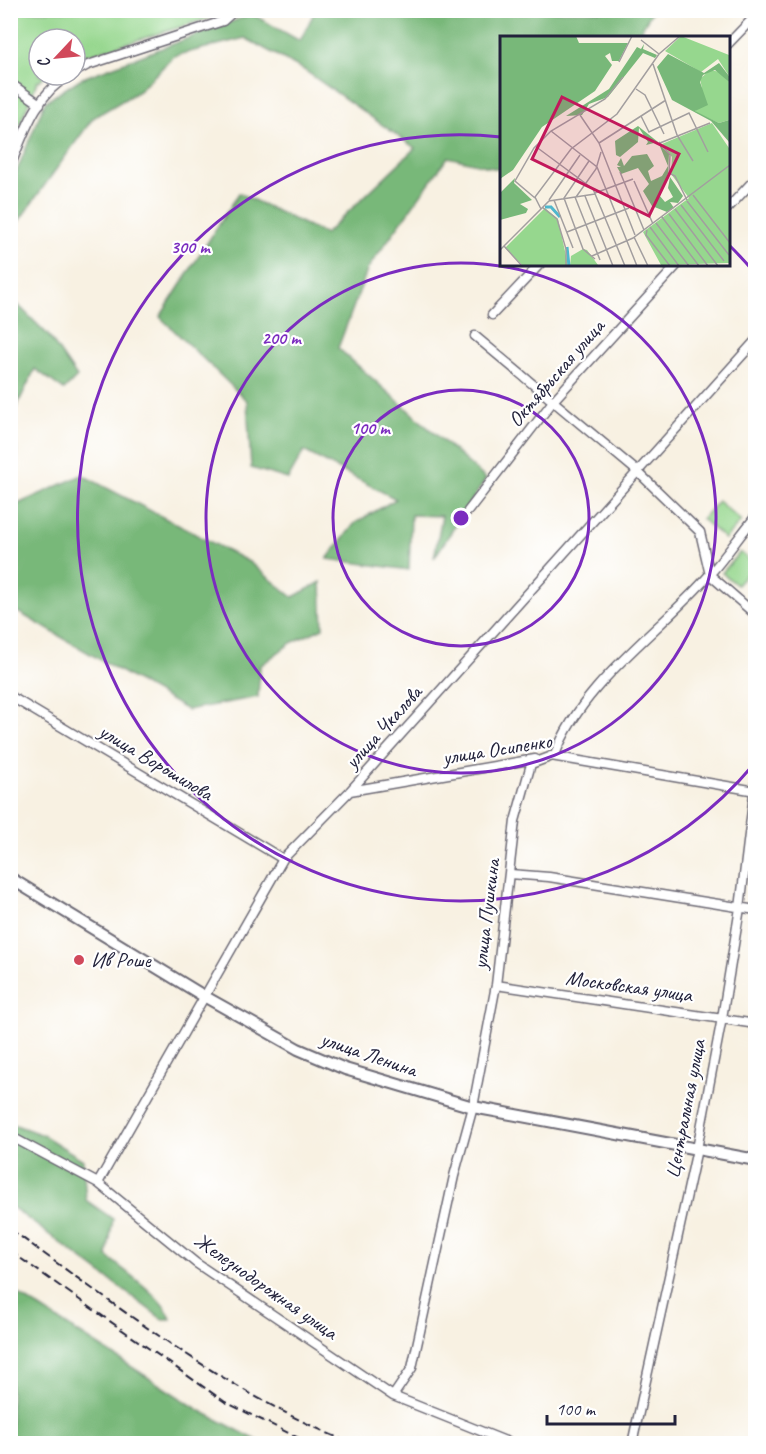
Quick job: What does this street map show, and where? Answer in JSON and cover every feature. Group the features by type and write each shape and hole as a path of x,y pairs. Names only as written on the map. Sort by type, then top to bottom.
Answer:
{"street":[{"path":"87,66 223,21 235,10"},
{"path":"730,43 756,15"},
{"path":"10,83 40,104"},
{"path":"10,167 50,87"},
{"path":"730,207 756,178"},
{"path":"492,315 538,266"},
{"name":"Октябрьская улица","path":"468,511 554,400 676,266"},
{"path":"475,336 638,472 700,532 710,574 756,615"},
{"name":"улица Чкалова","path":"98,1183 202,995 283,859 350,791 756,340"},
{"path":"555,755 564,730 582,704 710,574 756,516"},
{"name":"улица Ворошилова","path":"10,696 283,859"},
{"name":"улица Осипенко","path":"350,791 555,755 754,790"},
{"name":"улица Пушкина","path":"393,1396 412,1368 454,1176 473,1107 496,985 515,821 531,764 555,755"},
{"name":"Центральная улица","path":"632,1443 697,1149 722,1018 740,908 756,777"},
{"path":"510,874 549,877 756,910"},
{"name":"улица Ленина","path":"10,878 202,995 318,1059 368,1078 473,1107 756,1160"},
{"name":"Московская улица","path":"496,985 756,1024"},
{"name":"Железнодорожная улица","path":"10,1136 98,1183 196,1263 393,1396 513,1443"}],"green space":[{"path":"11,11 221,11 213,17 87,55 87,27 27,27 27,87 35,87 11,146"},
{"path":"315,11 652,11 638,36 500,36 500,170 448,157 368,268 338,348 486,479 434,558 442,516 411,515 409,570 327,559 355,523 396,499 304,451 288,479 251,468 247,401 160,317 239,193 325,234 415,148 304,70 245,38 174,56 139,91 93,118 11,232 11,185 45,102 68,87 87,87 87,76 252,14 300,41"},
{"path":"11,298 48,335 77,377 64,390 35,369 13,414 17,457 11,465"},
{"path":"82,475 249,562 293,597 321,582 323,628 291,643 260,666 258,697 187,710 11,608 11,507"},
{"path":"718,501 741,521 725,539 702,519"},
{"path":"740,552 755,565 737,585 722,573"},
{"path":"10,1123 43,1135 83,1160 86,1200 113,1219 107,1256 161,1302 171,1319 162,1319 11,1206"},
{"path":"10,1289 199,1410 262,1443 11,1443"}],"railway":[{"path":"10,1229 134,1318 218,1374 262,1400 353,1444"},
{"path":"10,1251 225,1402 311,1444"}],"place":[{"name":"Ив Роше","path":"79,960"}]}
